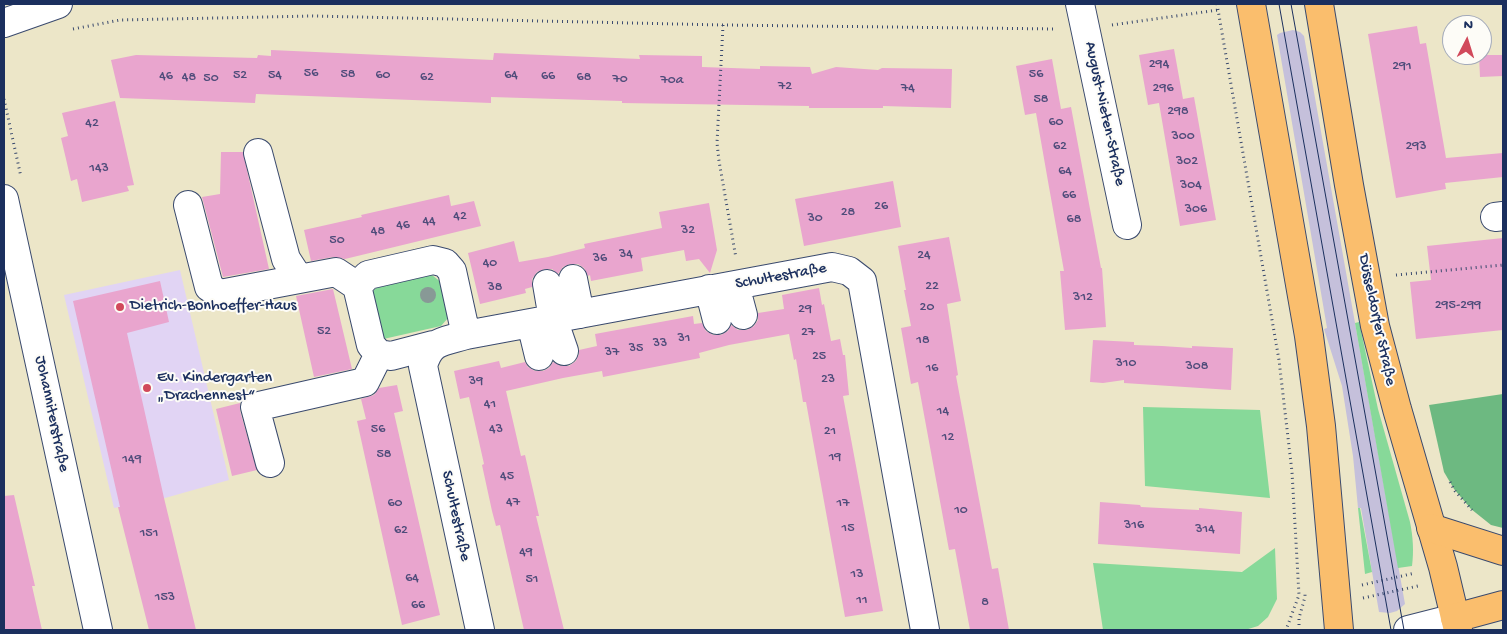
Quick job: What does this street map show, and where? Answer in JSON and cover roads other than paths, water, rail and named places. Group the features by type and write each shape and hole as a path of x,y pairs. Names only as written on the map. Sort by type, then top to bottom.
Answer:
{"main road":[{"path":"1251,4 1309,336 1321,426 1339,630"},
{"name":"Düsseldorfer Straße","path":"1319,4 1375,326 1444,573 1456,624"},
{"path":"1431,528 1495,548"},
{"path":"1456,624 1503,605"}],"street":[{"path":"4,23 58,4"},
{"name":"August-Nieten-Straße","path":"1082,16 1127,225"},
{"path":"258,152 286,259 299,278"},
{"name":"Johanniterstraße","path":"4,198 98,630"},
{"path":"188,205 209,287 220,294 336,272 357,286 371,345 379,354 365,382 255,407 270,463"},
{"path":"357,286 368,274 433,260 445,263 452,271 466,335"},
{"name":"Schultestraße","path":"379,354 391,356 466,335 555,318 726,280 832,267 849,271 862,281 925,630"},
{"path":"726,280 730,318"},
{"path":"552,354 560,281"},
{"name":"Schultestraße","path":"433,345 426,355 423,366 480,630"},
{"path":"1408,630 1456,624"}],"tram line":[{"path":"1279,4 1391,630"},
{"path":"1291,4 1404,630"}],"place":[{"name":"Dietrich-Bonhoeffer-Haus","path":"120,307"},
{"name":"Ev. Kindergarten „Drachennest“","path":"147,388"}]}
